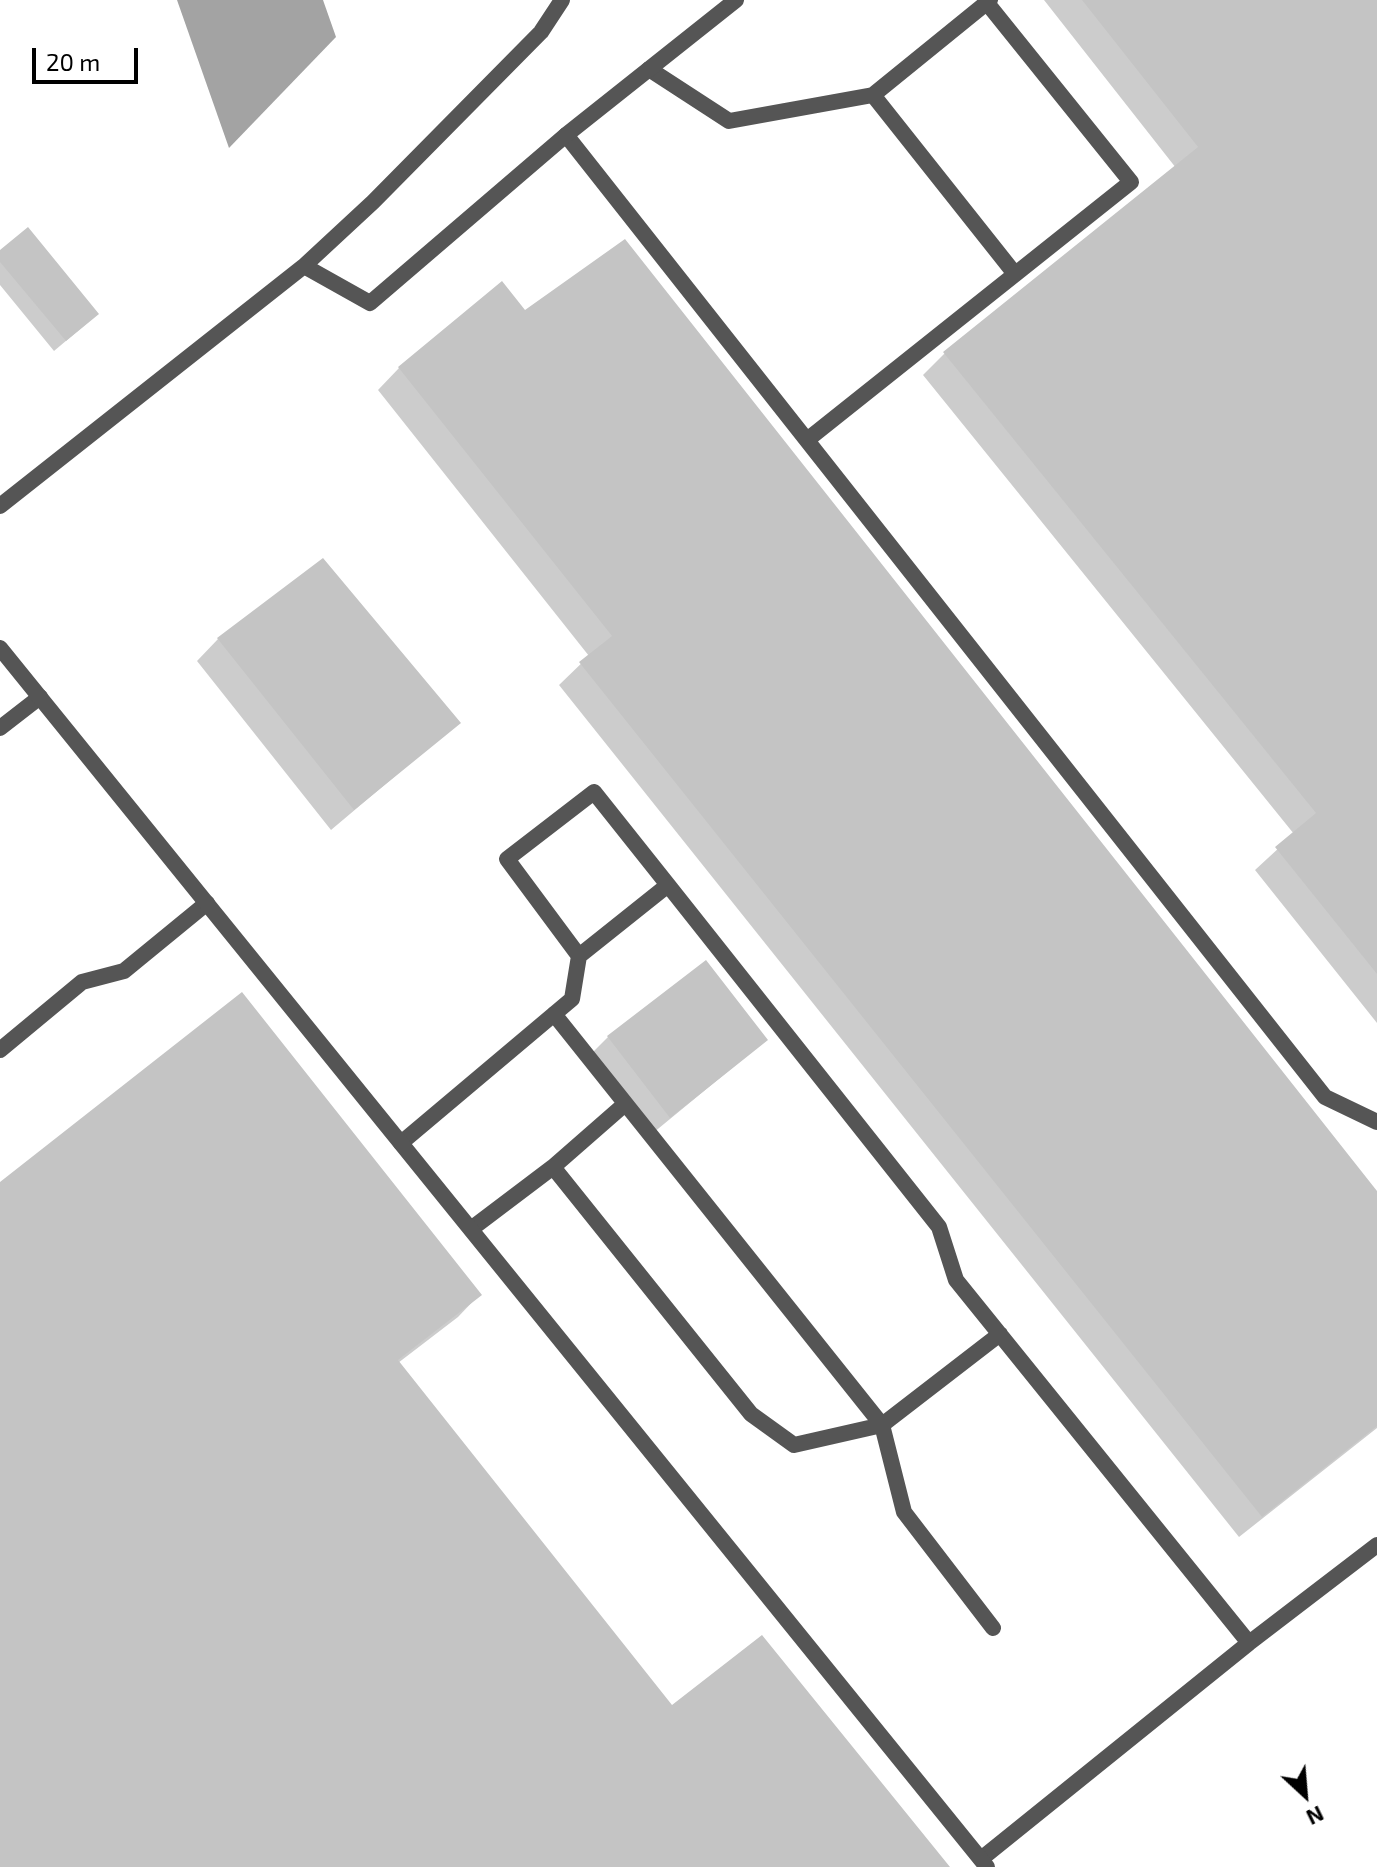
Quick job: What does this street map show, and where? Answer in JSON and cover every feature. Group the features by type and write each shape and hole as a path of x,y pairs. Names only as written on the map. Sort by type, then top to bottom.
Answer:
{"street":[{"path":"0,506 304,266 373,202 541,32 562,0"},
{"path":"304,266 370,303 566,135 736,0"},
{"path":"649,69 729,121 873,95 988,1 1131,182 807,440"},
{"path":"873,95 1015,274"},
{"path":"566,135 1325,1097 1377,1122"},
{"path":"0,648 984,1863 1249,1643 1377,1545"},
{"path":"0,728 40,697"},
{"path":"579,956 507,859 594,792 939,1227 956,1280 1249,1643"},
{"path":"401,1143 572,999 579,956 668,885"},
{"path":"0,1050 82,982 124,971 207,903"},
{"path":"554,1014 882,1425 904,1512 993,1628"},
{"path":"471,1229 553,1167 625,1104"},
{"path":"553,1167 751,1414 794,1445 882,1425 1000,1334"}],"shaded area":[{"path":"177,0 323,0 336,37 229,148"}],"building":[{"path":"1082,0 1377,0 1377,974 1275,847 1316,813 943,352 1198,147"},
{"path":"28,227 99,314 66,341 0,262 0,250"},
{"path":"625,239 1377,1191 1377,1426 1262,1517 579,662 612,636 398,367 502,281 525,310"},
{"path":"323,558 461,723 354,810 217,638"},
{"path":"706,960 768,1040 670,1118 607,1036"},
{"path":"242,992 482,1295 398,1360 672,1705 762,1635 950,1867 0,1867 0,1182"}]}
